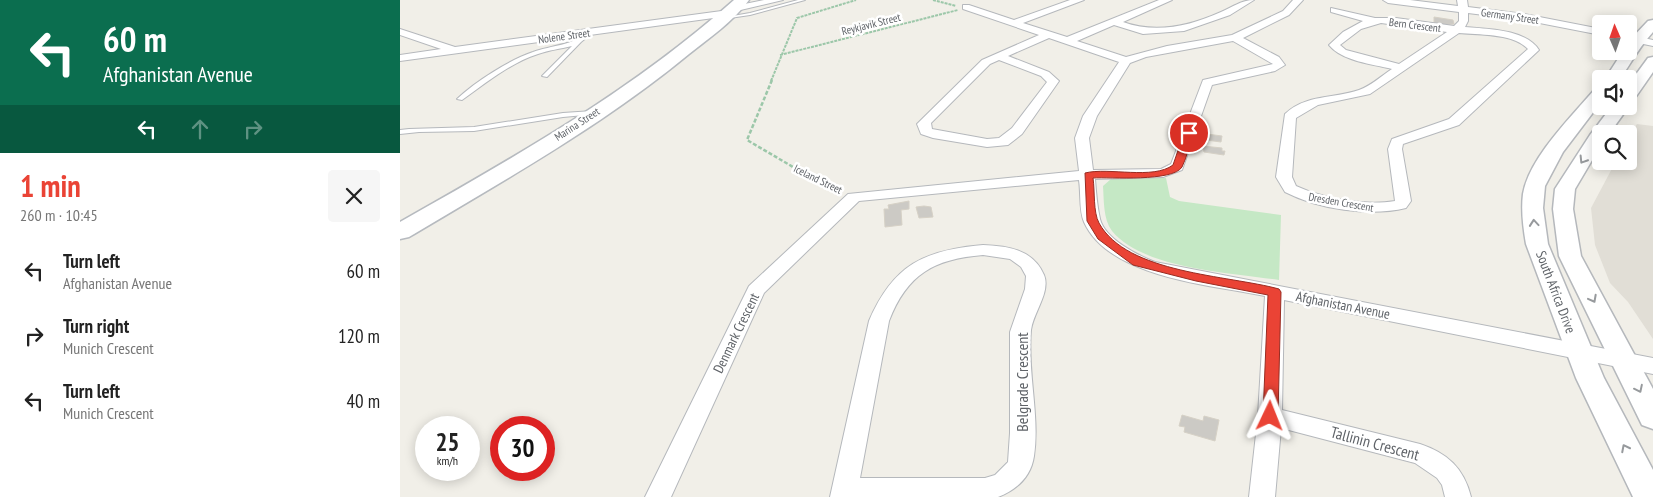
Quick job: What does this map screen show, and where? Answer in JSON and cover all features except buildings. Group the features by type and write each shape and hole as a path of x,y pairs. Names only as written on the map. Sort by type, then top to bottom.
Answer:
{"main road":[{"name":"Marina Street","path":"400,232 594,113 696,42 732,10"}],"street":[{"name":"Nolene Street","path":"400,58 589,33 732,10 778,0"},
{"path":"1014,24 1079,0"},
{"path":"1067,41 1167,0"},
{"path":"1114,22 1147,31 1198,25 1233,10 1249,0"},
{"path":"966,8 1126,61 1143,54 1235,38 1286,13 1298,0"},
{"name":"Germany Street","path":"1388,0 1462,5 1592,30"},
{"path":"1045,2 1061,7"},
{"path":"1456,30 1464,23 1462,5"},
{"path":"1334,10 1375,21"},
{"name":"Bern Crescent","path":"1401,68 1342,52 1334,47 1335,43 1368,23 1375,21 1456,30"},
{"path":"1638,35 1653,24"},
{"name":"Dresden Crescent","path":"1456,30 1516,38 1531,45 1534,50 1454,122 1397,142 1394,149 1403,201 1400,206 1380,208 1304,195 1290,189 1284,177 1290,117 1294,112 1311,104 1364,92 1456,30"},
{"path":"400,32 458,50"},
{"path":"998,56 1045,74 1053,81 1017,131 1003,142 987,143 933,134 926,131 924,124 926,121 986,62 998,56 1048,35"},
{"name":"Iceland Street","path":"854,197 1088,175 1164,173 1177,167 1207,83 1271,69 1279,65 1275,59 1235,38"},
{"path":"1638,40 1653,43"},
{"name":"Afghanistan Avenue","path":"1126,61 1090,116 1082,138 1088,175 1092,221 1102,236 1128,256 1151,267 1639,364"},
{"path":"1637,84 1653,61"},
{"name":"South Africa Drive","path":"1592,104 1542,169 1534,187 1534,224 1537,244 1590,378 1650,497"},
{"name":"South Africa Drive","path":"1613,115 1565,189 1563,209 1570,256 1639,364 1653,417"},
{"name":"Denmark Crescent","path":"658,497 756,290 854,197"},
{"name":"Belgrade Crescent","path":"994,250 1013,254 1028,263 1035,275 1035,282 1021,325 1022,450 1020,466 1014,474 1004,484 995,488 844,493 879,321 882,311 910,273 918,266 939,258 994,250"},
{"path":"1262,497 1270,416 1275,292"},
{"name":"Tallinin Crescent","path":"1270,416 1420,454 1434,460 1448,473 1456,484 1458,497"}],"lane":[{"path":"732,10 750,14 803,0"},
{"path":"545,76 589,33"},
{"path":"460,99 515,61 579,41"},
{"path":"400,132 427,129 474,129 548,116 594,113"}],"path":[{"name":"Iceland Street","path":"854,197 805,174 747,140 780,55 797,18 856,0"},
{"path":"933,0 966,8"},
{"name":"Reykjavik Street","path":"780,55 966,8"}],"shaded area":[{"path":"1636,125 1653,126 1653,339 1628,302 1610,283 1595,245 1591,208 1611,170 1637,170"}],"green space":[{"path":"1121,177 1166,178 1170,197 1179,201 1281,215 1279,280 1190,267 1145,254 1126,244 1109,226 1105,215 1104,203 1103,186 1111,179"}],"route":[{"path":"1189,133 1177,167 1172,171 1153,174 1088,175 1092,221 1102,236 1138,262 1151,267 1196,277 1275,292 1270,416"}]}
